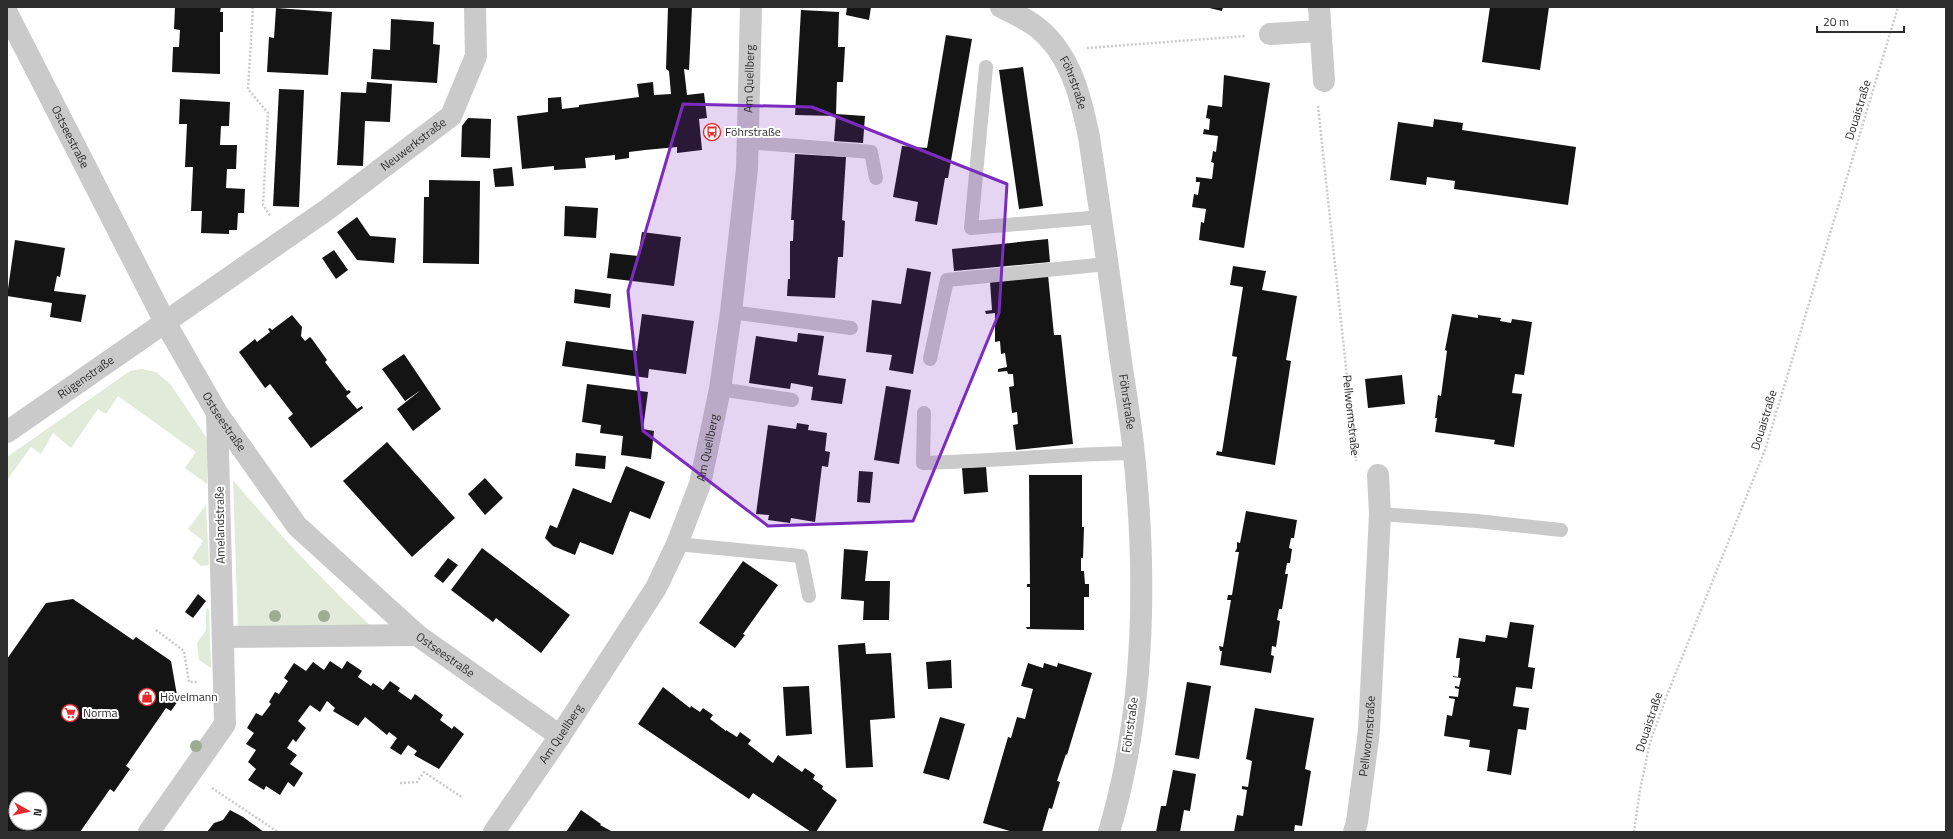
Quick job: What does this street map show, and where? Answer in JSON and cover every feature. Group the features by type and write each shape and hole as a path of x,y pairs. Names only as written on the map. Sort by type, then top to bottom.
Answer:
{"street":[{"name":"Neuwerkstraße","path":"165,322 328,209 451,116 476,56 475,7"},
{"name":"Am Quellberg","path":"494,832 560,736 656,588 677,544 700,484 720,389 732,312 747,169 751,7"},
{"path":"1319,7 1324,81"},
{"name":"Föhrstraße","path":"1015,10 1038,28 1059,50 1080,94 1089,137 1134,453 1141,561 1140,642 1132,720 1120,796 1109,832"},
{"name":"Ostseestraße","path":"7,12 165,322 217,413 297,526 417,635 560,736"},
{"path":"1270,34 1320,31"},
{"name":"Rügenstraße","path":"7,432 165,322"},
{"name":"Amelandstraße","path":"148,832 225,724 217,413"},
{"name":"Pellwormstraße","path":"1354,832 1357,822 1369,731 1380,514 1378,475"},
{"path":"223,637 417,635"}],"lane":[{"path":"986,67 971,228 1101,217"},
{"path":"747,142 871,152 876,178"},
{"path":"930,359 946,280 1107,264"},
{"path":"732,312 851,328"},
{"path":"720,389 792,400"},
{"path":"924,413 923,463 996,461 1080,454 1134,453"},
{"path":"1380,514 1477,521 1561,530"},
{"path":"677,544 802,556 809,596"}],"path":[{"path":"253,7 248,89 268,113 263,205 284,239"},
{"name":"Douaistraße","path":"1634,832 1640,790 1650,742 1667,695 1765,450 1898,7"},
{"path":"1059,50 1270,34"},
{"name":"Pellwormstraße","path":"1324,81 1317,97 1356,466 1378,475"},
{"path":"156,630 184,651 189,682 224,681"},
{"path":"400,783 417,782 424,772 463,798"},
{"path":"190,773 278,832"}],"highlighted area":[{"path":"683,104 812,107 1007,184 999,313 913,521 768,526 643,431 628,291"}],"green space":[{"path":"141,369 156,372 171,385 208,440 207,484 185,468 196,452 118,396 106,414 98,409 71,448 53,433 41,454 31,447 7,480 7,457 130,371"},
{"path":"233,480 301,556 373,628 238,630"},
{"path":"206,505 209,565 201,566 192,558 203,541 188,529"},
{"path":"208,608 211,668 199,660 197,643 206,630 206,610"}],"building":[{"path":"175,7 221,7 220,12 223,12 223,32 220,32 220,74 172,72 173,47 179,47 180,30 174,29"},
{"path":"668,7 692,7 689,70 684,69 687,95 704,93 707,118 699,119 702,150 677,153 677,147 645,150 629,152 629,158 615,160 615,155 585,158 586,168 554,170 554,166 522,169 517,116 548,112 548,98 561,97 562,109 579,107 579,105 639,97 637,84 653,82 654,95 671,94 669,71 666,69"},
{"path":"847,7 871,7 869,20 846,15"},
{"path":"1205,7 1223,7 1222,11"},
{"path":"1490,7 1549,7 1540,70 1482,62"},
{"path":"276,8 332,12 328,75 267,72 269,37 274,38"},
{"path":"801,10 839,12 838,47 845,47 843,82 837,82 836,114 865,116 863,143 834,141 836,116 795,115"},
{"path":"391,19 434,22 433,44 440,45 437,83 371,79 373,49 390,50"},
{"path":"946,35 972,39 948,178 945,178 937,225 915,221 918,202 893,197 902,146 927,148"},
{"path":"1023,67 1043,206 1019,209 999,70"},
{"path":"1224,75 1270,83 1244,248 1199,240 1201,222 1204,223 1206,209 1192,207 1194,194 1198,195 1200,182 1196,182 1196,177 1212,179 1214,163 1211,162 1213,151 1216,152 1218,136 1203,134 1204,129 1209,130 1210,119 1206,118 1208,105 1222,107"},
{"path":"367,82 392,84 390,122 365,121 363,166 337,165 341,92 366,93"},
{"path":"279,89 304,90 299,207 273,206"},
{"path":"180,99 230,102 229,126 221,126 220,145 237,145 236,169 227,169 226,188 245,189 244,213 238,213 237,230 229,230 229,234 201,233 202,211 191,211 193,167 185,167 187,124 179,124"},
{"path":"468,118 491,119 490,158 461,157 462,126"},
{"path":"1434,119 1463,123 1462,130 1576,147 1568,205 1454,189 1455,181 1427,177 1426,185 1390,180 1398,122 1433,127"},
{"path":"795,154 846,157 842,220 845,221 843,257 838,257 835,298 787,296 788,279 790,279 790,241 793,241 794,220 791,220"},
{"path":"512,167 514,186 495,187 493,169"},
{"path":"429,180 480,181 479,264 423,263 424,197 429,197"},
{"path":"565,206 598,208 596,238 564,236"},
{"path":"357,217 370,236 396,238 394,263 357,260 337,232"},
{"path":"642,232 681,237 674,286 607,278 610,253 638,256"},
{"path":"1048,239 1050,262 954,271 952,249"},
{"path":"15,240 65,248 60,277 57,276 54,291 86,295 81,322 50,317 52,303 7,296"},
{"path":"334,250 348,270 336,279 322,258"},
{"path":"1233,266 1266,271 1262,290 1297,296 1286,360 1291,361 1275,465 1216,455 1217,451 1222,452 1237,357 1232,356 1243,287 1230,285"},
{"path":"907,268 931,272 913,374 889,370 892,355 866,352 872,300 901,304"},
{"path":"1048,275 1054,335 1061,335 1073,444 1016,450 1013,425 1018,424 1017,412 1012,413 1009,387 1014,386 1013,374 1008,374 1007,371 998,372 998,369 1007,367 1005,353 1001,354 1000,341 995,342 995,313 986,314 985,311 992,310 990,282"},
{"path":"575,289 611,294 610,308 574,303"},
{"path":"642,314 694,321 686,374 649,369 648,378 562,366 566,341 637,351"},
{"path":"1452,314 1478,318 1478,315 1501,318 1500,321 1511,323 1512,319 1532,322 1524,375 1515,374 1512,393 1522,394 1514,447 1494,444 1495,440 1435,432 1438,395 1441,396 1447,351 1445,350"},
{"path":"292,315 302,327 301,336 305,341 310,337 312,339 327,360 325,362 347,391 349,390 351,392 346,396 357,409 362,406 363,408 311,448 288,418 293,414 270,384 265,388 239,352 255,339 257,342 270,332 268,329 270,328 272,330"},
{"path":"798,333 824,336 818,375 846,379 842,404 811,400 813,387 791,383 790,389 749,383 756,336 797,342"},
{"path":"404,354 441,409 413,431 397,409 421,390 405,401 382,369"},
{"path":"1402,375 1405,404 1368,408 1365,379"},
{"path":"587,384 648,392 643,429 654,431 651,459 621,455 623,436 600,433 601,425 582,422"},
{"path":"886,386 911,390 899,464 874,460"},
{"path":"797,423 809,425 808,430 827,433 825,451 830,452 828,467 822,466 815,522 791,518 790,523 768,520 769,515 756,514 768,425 796,429"},
{"path":"387,442 455,518 412,557 343,481"},
{"path":"576,453 606,456 605,469 575,466"},
{"path":"626,466 665,482 650,519 630,511 613,555 580,542 575,555 553,546 545,538 550,525 557,528 573,488 611,503"},
{"path":"986,466 988,492 964,494 962,468"},
{"path":"859,471 873,472 870,503 857,502"},
{"path":"1029,475 1082,475 1082,527 1084,527 1081,571 1084,571 1085,584 1089,584 1089,597 1084,597 1084,630 1027,629 1026,627 1030,627 1030,587 1027,587 1027,584 1030,584"},
{"path":"485,478 503,498 485,515 468,494"},
{"path":"1246,511 1297,520 1294,538 1291,538 1289,548 1292,549 1290,563 1287,563 1285,574 1288,574 1282,609 1279,609 1277,620 1280,621 1276,647 1272,646 1271,655 1274,656 1271,673 1220,665 1222,651 1220,651 1219,646 1223,647 1231,600 1227,600 1228,595 1232,595 1239,552 1235,552 1237,542 1240,543"},
{"path":"482,548 570,615 541,653 496,618 493,622 451,590"},
{"path":"844,549 868,551 865,581 890,581 889,620 863,620 864,601 841,599"},
{"path":"448,558 458,565 443,583 434,576"},
{"path":"743,561 778,585 743,634 745,635 735,648 699,623"},
{"path":"198,594 206,601 193,618 185,612"},
{"path":"73,599 133,640 136,637 171,661 178,701 171,711 166,708 126,766 130,769 114,792 110,789 80,832 7,832 7,659 46,603"},
{"path":"1510,622 1534,625 1528,667 1535,668 1532,689 1516,687 1513,706 1529,708 1526,730 1518,729 1511,775 1487,771 1490,750 1469,747 1470,740 1444,736 1447,715 1452,716 1455,699 1449,698 1449,696 1458,697 1459,689 1455,688 1455,686 1459,687 1461,678 1453,677 1458,677 1460,658 1456,658 1459,638 1485,642 1486,635 1507,638"},
{"path":"865,643 866,654 891,653 895,718 870,720 873,767 846,768 838,645"},
{"path":"951,660 952,688 928,689 926,662"},
{"path":"330,661 342,669 347,661 362,671 358,677 371,686 373,683 383,690 390,681 400,688 398,691 411,700 415,694 443,715 440,720 452,729 454,726 464,734 439,769 414,755 417,751 408,745 401,755 390,748 397,738 389,732 387,735 365,717 358,726 333,711 335,708 327,701 320,712 310,705 298,721 306,728 296,742 293,739 287,748 297,755 290,764 303,773 294,787 288,782 280,795 266,786 264,790 248,780 256,769 248,762 256,750 246,744 254,733 247,728 256,713 262,716 271,704 269,702 275,692 279,694 288,681 284,678 294,663 306,671 313,662 324,670"},
{"path":"1028,663 1043,668 1044,663 1057,667 1058,663 1092,673 1067,755 1066,754 1057,781 1060,782 1052,809 1049,808 1042,832 1013,832 983,823 1008,737 1011,738 1017,717 1025,719 1033,689 1021,686"},
{"path":"1187,682 1211,686 1199,759 1175,755"},
{"path":"809,686 812,734 786,736 783,687"},
{"path":"663,687 690,708 691,706 700,712 703,708 713,715 710,719 726,731 737,737 740,732 751,740 748,744 773,763 778,755 802,772 805,768 815,775 813,779 823,786 822,789 837,800 816,832 811,832 753,793 749,799 638,724"},
{"path":"1255,708 1314,718 1305,769 1311,771 1302,826 1295,825 1294,832 1234,832 1237,815 1243,816 1247,790 1242,789 1242,786 1248,787 1252,761 1246,759"},
{"path":"940,717 965,724 949,780 923,773"},
{"path":"1173,770 1196,774 1190,811 1184,810 1180,832 1156,832 1161,806 1166,806"},
{"path":"230,810 264,832 207,832 214,823 223,820"},
{"path":"581,810 601,824 600,825 613,832 566,832"}],"place":[{"name":"Föhrstraße","path":"712,132"},
{"name":"Hövelmann","path":"147,697"},
{"name":"Norma","path":"70,713"}]}
